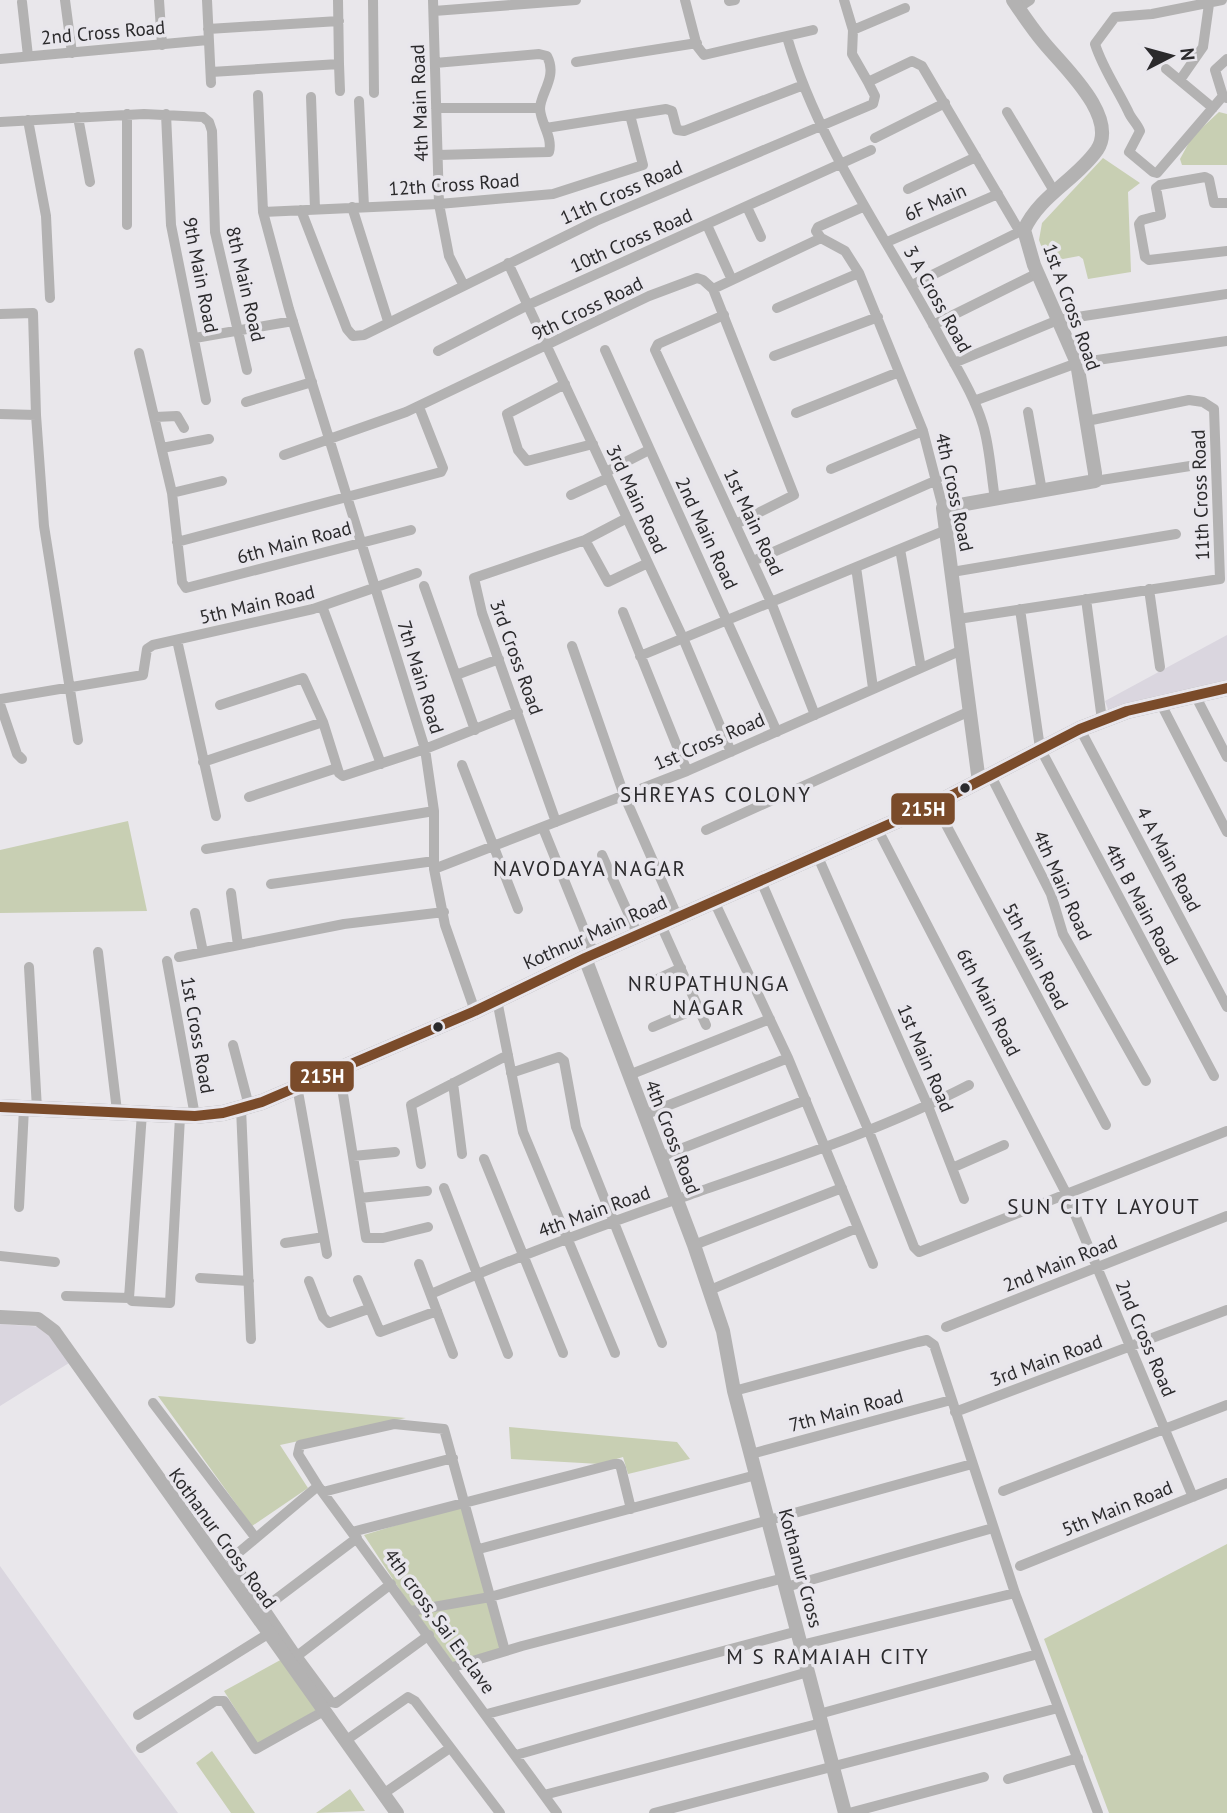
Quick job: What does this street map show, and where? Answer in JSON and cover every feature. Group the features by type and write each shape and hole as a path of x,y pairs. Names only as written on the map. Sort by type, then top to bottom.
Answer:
{"main road":[{"name":"Kothnur Main Road","path":"0,1107 187,1116 245,1107 475,1011 589,956 878,830 985,779 1080,729 1102,720 1227,688"}],"street":[{"path":"65,0 72,53"},
{"path":"159,0 162,45"},
{"path":"206,0 211,78 339,64"},
{"path":"338,0 340,91"},
{"path":"373,0 374,93"},
{"path":"433,5 576,0"},
{"path":"685,0 696,43 704,55 813,30"},
{"path":"844,0 853,30 852,54 867,82"},
{"path":"1222,0 1152,14 1115,17 1095,44 1105,74 1120,92 1129,115 1140,131 1129,152 1157,173 1225,97 1215,70 1227,60"},
{"path":"22,2 29,56"},
{"path":"912,285 1022,231 1042,202 1097,149 1102,133 1099,118 1086,93 1020,3"},
{"path":"1180,80 1203,47 1209,4"},
{"name":"4th Main Road","path":"433,5 439,204 449,256 463,284"},
{"path":"853,30 905,8"},
{"name":"2nd Cross Road","path":"0,59 162,45 208,35 339,21"},
{"name":"3 A Cross Road","path":"787,37 801,86 840,164 863,207 912,285 974,401 984,426 995,499"},
{"path":"576,62 696,43"},
{"path":"435,63 539,54 547,57 551,64 547,92 540,108 549,152 438,155"},
{"name":"1st A Cross Road","path":"867,82 917,62 945,103 975,157 1022,231 1077,363 1095,481"},
{"path":"1166,69 1213,108"},
{"name":"11th Cross Road","path":"301,210 347,329 353,336 363,335 596,220 873,104 875,96 867,82"},
{"path":"546,128 669,109 680,132 801,86"},
{"path":"258,95 263,212"},
{"path":"311,97 315,209"},
{"path":"359,101 358,207 388,321"},
{"path":"875,138 945,103"},
{"path":"436,108 540,108"},
{"path":"1007,112 1054,191"},
{"path":"127,114 127,225"},
{"path":"0,122 166,114"},
{"name":"8th Main Road","path":"166,114 203,117 209,122 212,131 215,232 247,370"},
{"name":"9th Main Road","path":"166,114 171,225 206,400"},
{"name":"12th Cross Road","path":"263,212 439,204 553,194 643,165 630,116"},
{"path":"78,117 90,182"},
{"path":"28,120 47,216 50,298"},
{"name":"10th Cross Road","path":"438,351 528,305 871,150"},
{"path":"908,189 975,157"},
{"path":"1227,203 1214,202 1209,179 1205,177 1160,185 1156,188 1161,215 1142,220 1139,224 1145,257 1149,261 1227,251"},
{"name":"6F Main","path":"887,242 998,194"},
{"path":"747,207 761,237"},
{"path":"736,524 794,495 713,289 821,238 816,231 818,227 863,207"},
{"name":"7th Main Road","path":"263,212 293,321 425,749 434,810 434,865"},
{"path":"707,225 732,280"},
{"name":"4th Cross Road","path":"821,238 845,251 859,273 923,432 943,508 970,711 985,779"},
{"name":"3rd Main Road","path":"508,263 683,638 731,752"},
{"path":"777,308 859,273"},
{"path":"933,325 1038,273"},
{"name":"9th Cross Road","path":"419,407 689,279 704,280 713,289"},
{"path":"954,363 1058,320 1227,294"},
{"path":"0,314 33,313 36,415 44,526 78,740"},
{"name":"1st Main Road","path":"724,315 655,347 771,602 815,715"},
{"path":"774,356 878,317"},
{"path":"195,338 293,321"},
{"path":"974,401 1077,363 1227,341"},
{"name":"2nd Main Road","path":"605,350 777,732"},
{"path":"139,352 172,493 177,542 348,499 435,474 443,468 419,407 330,441 284,455"},
{"path":"796,413 899,372"},
{"path":"246,402 312,382"},
{"path":"565,384 508,414 518,450 527,461 593,444"},
{"path":"1087,421 1189,400 1203,402 1214,410 1227,408"},
{"name":"11th Cross Road","path":"1149,589 1220,579 1224,560 1223,514 1221,462 1214,410"},
{"path":"1028,412 1042,491"},
{"path":"0,414 36,415"},
{"path":"155,417 177,416 184,428"},
{"path":"831,469 923,432"},
{"path":"162,448 209,439"},
{"path":"571,495 649,450"},
{"path":"943,508 1190,466"},
{"path":"753,561 937,480"},
{"path":"172,493 222,481"},
{"path":"627,518 587,540 608,582 648,562"},
{"name":"6th Main Road","path":"177,542 182,582 186,588 411,530"},
{"path":"640,656 946,530"},
{"path":"952,572 1176,534"},
{"name":"3rd Cross Road","path":"556,822 473,585 474,579 587,540"},
{"path":"900,549 920,668"},
{"path":"856,567 873,688"},
{"name":"5th Main Road","path":"69,687 144,675 147,649 322,607 417,573"},
{"path":"424,586 475,730"},
{"path":"958,619 1149,589 1160,667"},
{"path":"1086,599 1102,720"},
{"path":"322,607 381,764"},
{"path":"1020,609 1040,748"},
{"path":"624,612 687,771"},
{"path":"177,640 216,816"},
{"path":"572,646 624,795 678,918"},
{"path":"815,715 962,650"},
{"path":"456,675 499,659"},
{"path":"220,705 303,678 323,722 340,772"},
{"path":"22,759 17,754 0,702 69,687"},
{"path":"1195,695 1227,757"},
{"path":"1161,704 1227,832"},
{"path":"706,831 970,711"},
{"path":"249,797 340,772 381,764 518,712"},
{"name":"1st Cross Road","path":"434,865 493,848 687,771 815,715"},
{"path":"203,762 323,722"},
{"name":"4 A Main Road","path":"1080,729 1227,1007"},
{"name":"4th B Main Road","path":"1040,748 1214,1076"},
{"path":"462,765 519,909"},
{"name":"4th Main Road","path":"985,779 1051,894 1063,934 1146,1081"},
{"name":"5th Main Road","path":"934,804 1106,1125"},
{"path":"206,849 434,810"},
{"path":"542,828 589,956"},
{"name":"6th Main Road","path":"878,830 1066,1192"},
{"name":"1st Main Road","path":"818,856 928,1106 964,1199"},
{"path":"603,858 638,935"},
{"path":"271,884 434,865 444,912 475,1011"},
{"path":"761,881 867,1129 914,1247 919,1252 1227,1131"},
{"path":"231,893 238,945"},
{"path":"714,901 788,1058 873,1264"},
{"path":"179,957 344,925 444,912"},
{"path":"195,913 202,952"},
{"path":"661,925 706,1025"},
{"path":"98,952 117,1111"},
{"name":"4th Cross Road","path":"589,956 629,1075 694,1245 723,1331"},
{"name":"1st Cross Road","path":"130,1298 132,1301 168,1305 171,1301 187,1116 167,961"},
{"path":"19,1207 30,1109 29,967"},
{"path":"647,984 681,968"},
{"path":"497,1000 523,1132 615,1353"},
{"path":"653,1027 698,1008"},
{"path":"629,1075 769,1019"},
{"path":"233,1045 245,1107 251,1339"},
{"path":"421,1164 411,1105 508,1055"},
{"path":"511,1073 559,1057 564,1061 576,1126 662,1343"},
{"path":"644,1115 788,1058"},
{"path":"339,1069 366,1238 383,1238 428,1227"},
{"path":"453,1083 462,1153"},
{"name":"4th Main Road","path":"431,1294 476,1274 676,1199 826,1148 928,1106 969,1085"},
{"path":"297,1086 327,1254"},
{"path":"660,1157 806,1100"},
{"path":"66,1296 130,1298 142,1113"},
{"path":"952,1168 1004,1145"},
{"path":"353,1156 395,1152"},
{"path":"484,1159 563,1353"},
{"path":"444,1188 508,1354"},
{"path":"694,1245 842,1188"},
{"path":"360,1198 427,1191"},
{"name":"2nd Cross Road","path":"1066,1192 1193,1497"},
{"name":"2nd Main Road","path":"946,1327 1227,1216"},
{"path":"710,1290 857,1228"},
{"path":"285,1242 324,1237"},
{"path":"0,1256 55,1262"},
{"path":"419,1264 453,1354"},
{"path":"200,1278 249,1281"},
{"path":"358,1280 380,1332 438,1311"},
{"path":"309,1281 323,1317 329,1322 368,1309"},
{"name":"3rd Main Road","path":"955,1412 1227,1311"},
{"name":"Kothanur Cross Road","path":"0,1317 38,1319 54,1331 397,1813"},
{"name":"Kothanur Cross","path":"723,1331 734,1391 847,1813"},
{"path":"734,1391 927,1340 934,1345 1015,1592 1095,1812"},
{"name":"7th Main Road","path":"751,1454 951,1400"},
{"path":"153,1403 255,1537"},
{"path":"1003,1491 1227,1405"},
{"name":"4th cross, Sai Enclave","path":"453,1458 444,1429 397,1424 297,1448 321,1489 557,1813"},
{"path":"429,1635 336,1703 331,1702 231,1559 255,1537 321,1489 453,1458 505,1651"},
{"path":"264,1609 354,1535 465,1500 619,1464 631,1508"},
{"path":"411,1611 490,1597 972,1464"},
{"path":"479,1549 757,1475"},
{"name":"5th Main Road","path":"1020,1566 1227,1483"},
{"path":"453,1668 505,1651 993,1528"},
{"path":"297,1657 391,1584"},
{"path":"487,1714 799,1638 1015,1592"},
{"path":"138,1715 268,1633"},
{"path":"544,1795 1038,1654"},
{"path":"516,1755 808,1672"},
{"path":"345,1741 408,1697 500,1813"},
{"path":"141,1748 215,1701 224,1701 256,1749 324,1711"},
{"path":"654,1813 1058,1708"},
{"path":"383,1794 450,1748"},
{"path":"1008,1779 1077,1758"},
{"path":"847,1813 984,1777"}],"shaded area":[{"path":"1227,635 1227,680 1109,712 1105,701"},
{"path":"0,1324 44,1327 69,1363 0,1406"},
{"path":"0,1566 130,1748 178,1813 0,1813"}],"green space":[{"path":"1219,112 1227,114 1227,165 1182,165 1180,159 1192,137"},
{"path":"1103,158 1140,183 1128,192 1131,272 1088,279 1083,259 1079,256 1047,262 1039,240 1042,223"},
{"path":"128,821 147,911 0,913 0,850"},
{"path":"158,1396 406,1418 280,1445 308,1488 252,1526"},
{"path":"509,1427 677,1442 690,1459 628,1474 623,1457 600,1464 511,1459"},
{"path":"463,1505 485,1594 411,1607 364,1535"},
{"path":"1227,1544 1227,1813 1109,1813 1044,1639"},
{"path":"488,1600 501,1648 454,1664 415,1612"},
{"path":"284,1658 318,1709 258,1745 224,1691"},
{"path":"212,1751 255,1813 231,1813 196,1763"},
{"path":"350,1789 365,1811 316,1813"}],"transit line":[{"name":"215H","path":"0,1107 195,1116 223,1113 262,1102 475,1011 585,958 935,804 1080,729 1127,711 1227,688"}],"district":[{"name":"SHREYAS COLONY","path":"716,795"},
{"name":"NAVODAYA NAGAR","path":"590,869"},
{"name":"NRUPATHUNGA NAGAR","path":"709,996"},
{"name":"SUN CITY LAYOUT","path":"1104,1207"},
{"name":"M S RAMAIAH CITY","path":"828,1657"}]}
